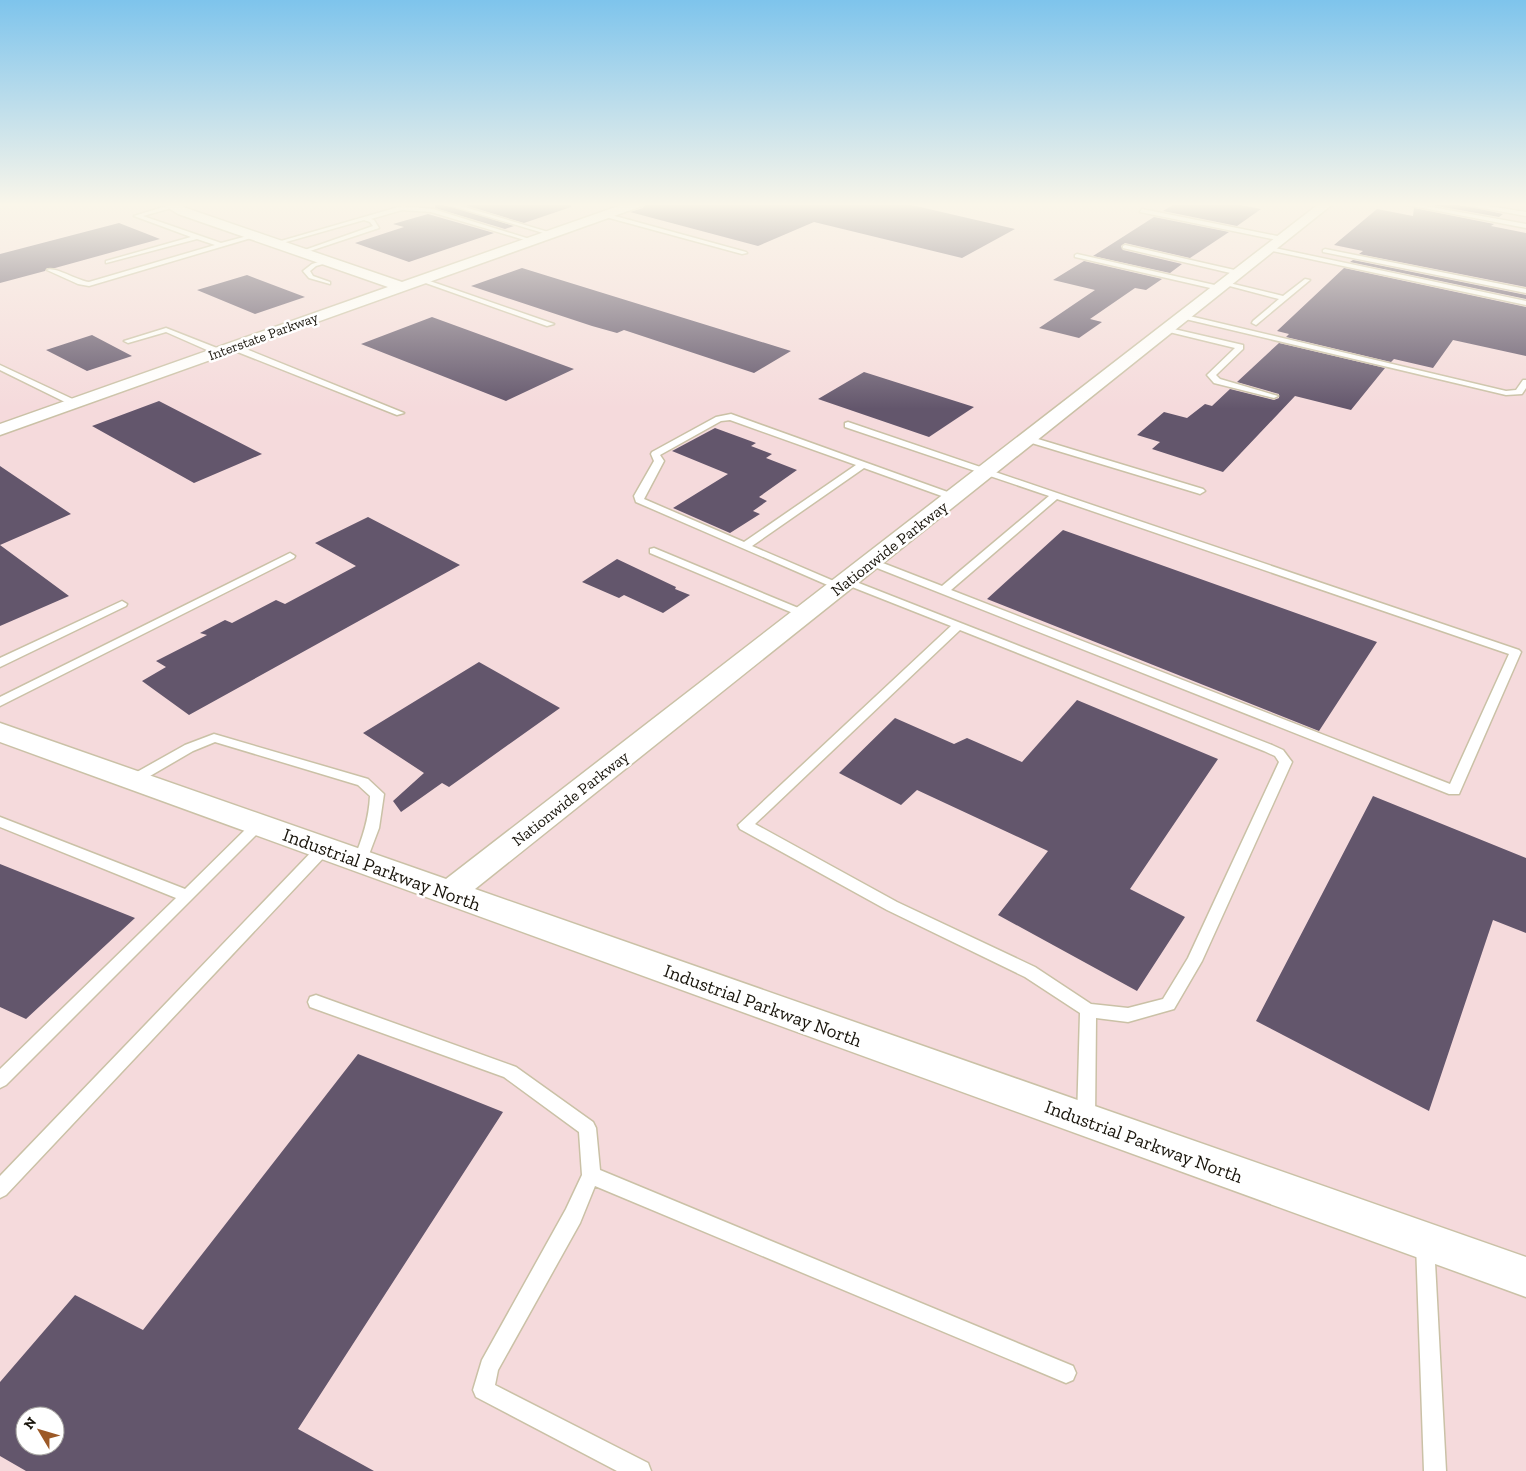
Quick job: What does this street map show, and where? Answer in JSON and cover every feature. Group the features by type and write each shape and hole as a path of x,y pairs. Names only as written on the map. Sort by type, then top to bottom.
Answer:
{"street":[{"path":"358,272 402,287"},
{"name":"Interstate Parkway","path":"0,430 445,272"},
{"name":"Nationwide Parkway","path":"449,893 1242,272"},
{"name":"Industrial Parkway North","path":"0,732 1526,1277"}],"lane":[{"path":"54,272 80,283 89,284 132,272"},
{"path":"307,272 311,277 328,283"},
{"path":"1168,272 1228,282"},
{"path":"1198,272 1284,298"},
{"path":"1397,272 1526,303"},
{"path":"1427,272 1526,292"},
{"path":"422,280 550,324"},
{"path":"1256,323 1307,280"},
{"path":"1176,322 1506,393 1519,392 1526,382"},
{"path":"1176,322 1240,347 1211,375 1217,380 1274,396"},
{"path":"128,340 166,330 226,349 400,413"},
{"path":"0,367 76,404"},
{"path":"953,497 731,417 719,419 655,454 659,461 639,496 639,500 746,546 842,584 958,625 1279,753 1286,762 1194,961 1168,1004 1128,1015 1088,1010 1030,972 892,906 745,825 958,625"},
{"path":"848,425 1515,652 1454,791 1173,682 945,589 871,562"},
{"path":"1028,439 1200,491"},
{"path":"746,546 862,465"},
{"path":"945,589 1056,495"},
{"path":"654,552 804,614"},
{"path":"0,702 290,556"},
{"path":"0,663 122,604"},
{"path":"133,780 189,748 214,738 363,782 377,794 377,808 373,827 360,861"},
{"path":"0,822 187,896"},
{"path":"0,1080 259,825"},
{"path":"0,1189 324,848"},
{"path":"316,1002 510,1072 587,1128 591,1175 573,1216 489,1367 483,1390 640,1471"},
{"path":"1086,1120 1088,1010"},
{"path":"591,1175 1066,1373"},
{"path":"1424,1241 1435,1471"}],"shaded area":[{"path":"0,272 1526,272 1526,1471 0,1471"}],"building":[{"path":"0,272 43,272 0,283"},
{"path":"512,272 534,272 791,351 754,373 624,330 617,333 592,326 471,286"},
{"path":"1067,272 1130,272 1162,279 1146,290 1135,288 1090,319 1102,322 1079,338 1039,328 1095,290 1053,280"},
{"path":"1340,272 1361,272 1526,307 1526,356 1453,340 1433,368 1394,359 1391,362 1286,337 1289,334 1277,331"},
{"path":"1396,272 1411,272 1526,295 1526,299"},
{"path":"1448,272 1526,272 1526,287"},
{"path":"247,275 305,297 255,314 197,290"},
{"path":"432,317 574,369 506,401 361,344"},
{"path":"92,335 132,356 87,371 46,350"},
{"path":"1279,343 1385,368 1351,410 1295,396 1223,472 1152,449 1160,442 1137,435 1164,412 1187,418 1205,404 1212,406 1230,389 1274,400 1279,398 1279,394 1237,382"},
{"path":"864,372 974,407 929,437 818,399"},
{"path":"159,401 262,454 194,483 92,426"},
{"path":"715,428 756,443 751,446 772,454 766,458 797,470 759,497 767,501 753,511 760,514 730,533 673,508 728,474 672,451"},
{"path":"0,466 71,514 0,545"},
{"path":"368,517 460,565 189,715 142,681 166,667 156,661 207,635 200,633 225,620 232,623 276,600 285,604 356,566 315,543"},
{"path":"1063,530 1377,642 1319,731 987,599"},
{"path":"0,545 69,596 0,626"},
{"path":"617,559 690,595 663,613 624,595 619,598 582,582"},
{"path":"479,662 560,708 449,787 442,783 401,812 393,801 424,773 363,733"},
{"path":"1077,700 1218,759 1130,889 1185,917 1137,991 998,915 1048,851 917,790 901,805 839,773 895,718 954,744 967,738 1022,762"},
{"path":"1373,796 1526,858 1526,933 1493,920 1429,1111 1256,1021"},
{"path":"0,864 135,918 26,1019 0,1007"},
{"path":"358,1054 503,1112 298,1429 374,1471 26,1471 0,1456 0,1382 75,1295 143,1330"}]}
